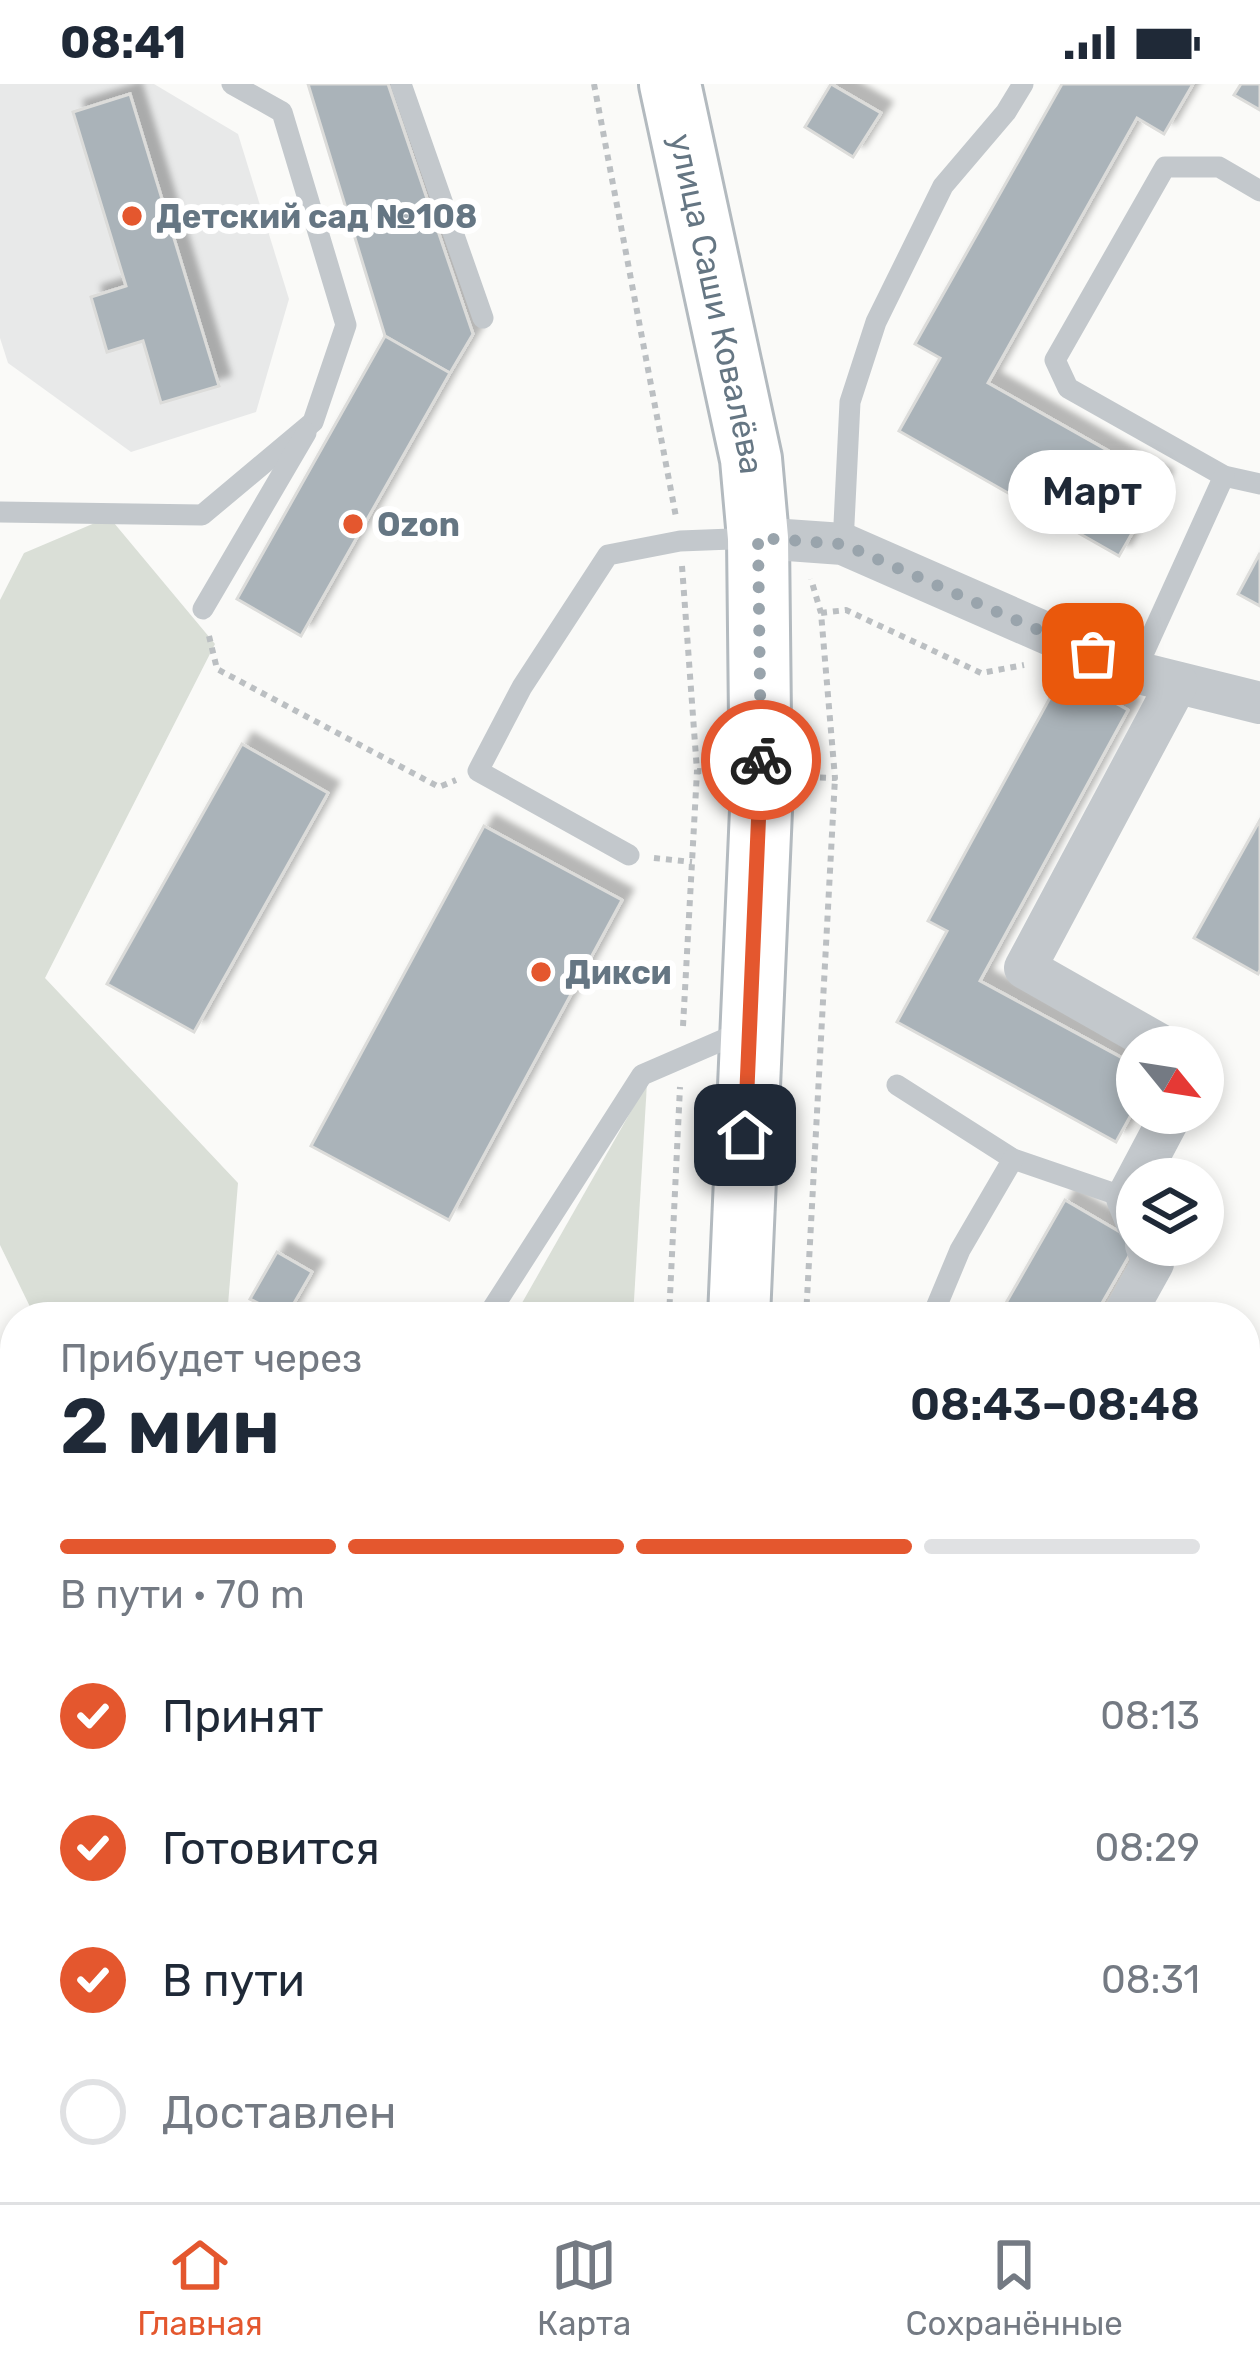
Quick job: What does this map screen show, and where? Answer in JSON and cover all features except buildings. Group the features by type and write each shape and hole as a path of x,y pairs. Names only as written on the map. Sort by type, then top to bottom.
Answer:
{"street":[{"name":"улица Саши Ковалёва","path":"670,84 751,459 758,538 761,810 740,1302"},
{"path":"758,538 843,544 1135,672 1260,703"},
{"path":"1127,1026 1025,968 1177,683"},
{"path":"1132,1302 1152,1266"}],"lane":[{"path":"203,609 313,422 346,325 282,112 232,84"},
{"path":"400,84 484,318"},
{"path":"843,544 850,402 876,322 943,187 1006,112 1023,84"},
{"path":"1260,191 1219,167 1165,167 1054,360 1068,388 1224,476 1260,484"},
{"path":"0,512 202,515 313,422"},
{"path":"1135,672 1224,476"},
{"path":"629,855 478,771 522,687 608,555 680,541 758,538"},
{"path":"497,1302 642,1075 750,1028"},
{"path":"897,1085 1013,1159 1116,1204"},
{"path":"938,1302 960,1250 1013,1159"}],"path":[{"path":"203,609 217,669 439,788 478,771"},
{"path":"821,613 847,610 981,673 1026,665"},
{"path":"807,1302 835,778"},
{"path":"629,855 692,862"}],"shaded area":[{"name":"Детский сад №108","path":"0,84 154,84 238,134 289,299 256,412 131,452 8,363 0,338"},
{"path":"109,517 215,644 45,978 238,1183 228,1302 28,1302 0,1245 0,600 24,553"},
{"path":"647,1083 634,1302 523,1302"}],"way so far":[{"path":"761,760 758,538 843,544 1093,654"}],"place":[{"name":"Детский сад №108","path":"132,216"},
{"name":"Ozon","path":"353,524"},
{"name":"Март","path":"1093,654"},
{"name":"Дикси","path":"541,972"}],"route":[{"path":"745,1135 761,760"}]}
